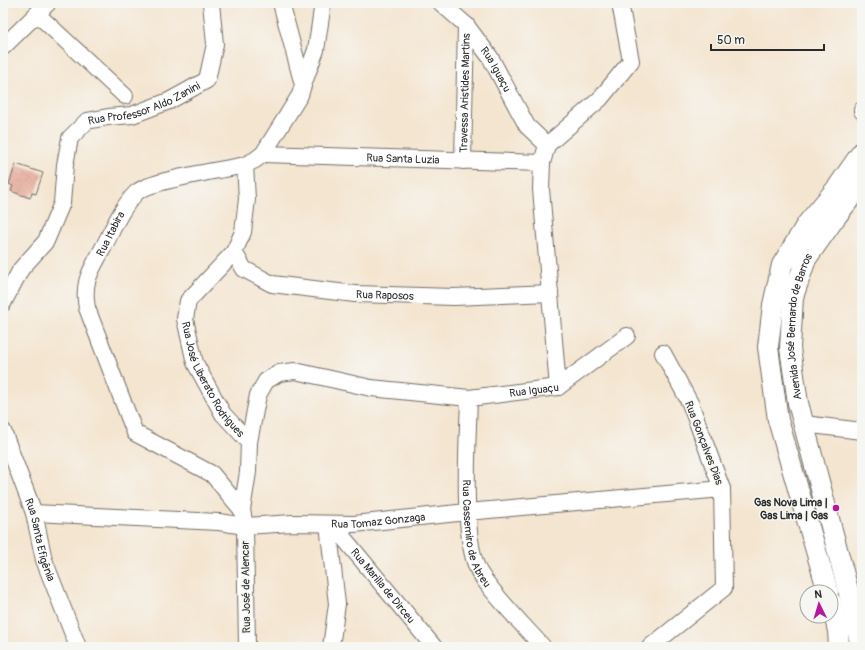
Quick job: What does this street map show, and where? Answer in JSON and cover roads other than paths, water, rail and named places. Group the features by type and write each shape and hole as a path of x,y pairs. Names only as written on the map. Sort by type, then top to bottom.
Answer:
{"main road":[{"name":"Avenida José Bernardo de Barros","path":"826,584 778,420 768,347 773,305 782,265 807,224 837,188 862,152"},
{"name":"Avenida José Bernardo de Barros","path":"860,647 852,600 798,403 790,348 793,298 806,260 835,218 862,183"},
{"path":"836,624 839,647"}],"street":[{"name":"Rua Professor Aldo Zanini","path":"3,303 21,268 46,241 62,203 64,165 70,138 87,121 132,115 168,101 207,80 215,44 211,3"},
{"path":"281,3 303,85"},
{"name":"Rua Itabira","path":"242,510 212,474 135,433 87,308 84,294 87,280 124,208 137,192 160,182 245,165 263,154 300,95 316,50 323,3"},
{"name":"Rua Iguaçu","path":"245,526 242,510 248,472 249,442 258,395 266,381 279,373 295,371 371,388 468,398 558,388 542,189 542,163 547,145 527,126 490,57 466,25 441,3"},
{"path":"547,145 600,99 631,61 620,3"},
{"path":"3,47 44,6 125,96"},
{"name":"Travessa Aristides Martins","path":"463,161 466,25"},
{"name":"Rua Santa Luzia","path":"263,154 542,163"},
{"name":"Rua José Liberato Rodrigues","path":"245,165 247,199 243,232 234,252 188,301 185,319 194,363 223,414 249,442"},
{"name":"Rua Raposos","path":"234,252 244,269 272,284 355,294 454,296 550,293"},
{"path":"558,388 627,336"},
{"name":"Rua Gonçalves Dias","path":"650,647 724,588 722,489 690,403 663,353"},
{"name":"Rua Cassemiro de Abreu","path":"468,398 467,512 471,547 480,574 543,647"},
{"path":"804,424 862,431"},
{"name":"Rua Santa Efigênia","path":"3,431 34,513 44,560 78,647"},
{"name":"Rua Tomaz Gonzaga","path":"34,513 219,522 245,526 293,523 354,524 467,512 722,489"},
{"path":"330,524 337,604 332,647"},
{"name":"Rua Marilia de Dirceu","path":"330,524 434,647"},
{"name":"Rua José de Alencar","path":"245,526 247,647"}],"place":[{"name":"Gas Nova Lima | Gas Lima | Gas","path":"836,508"}]}
